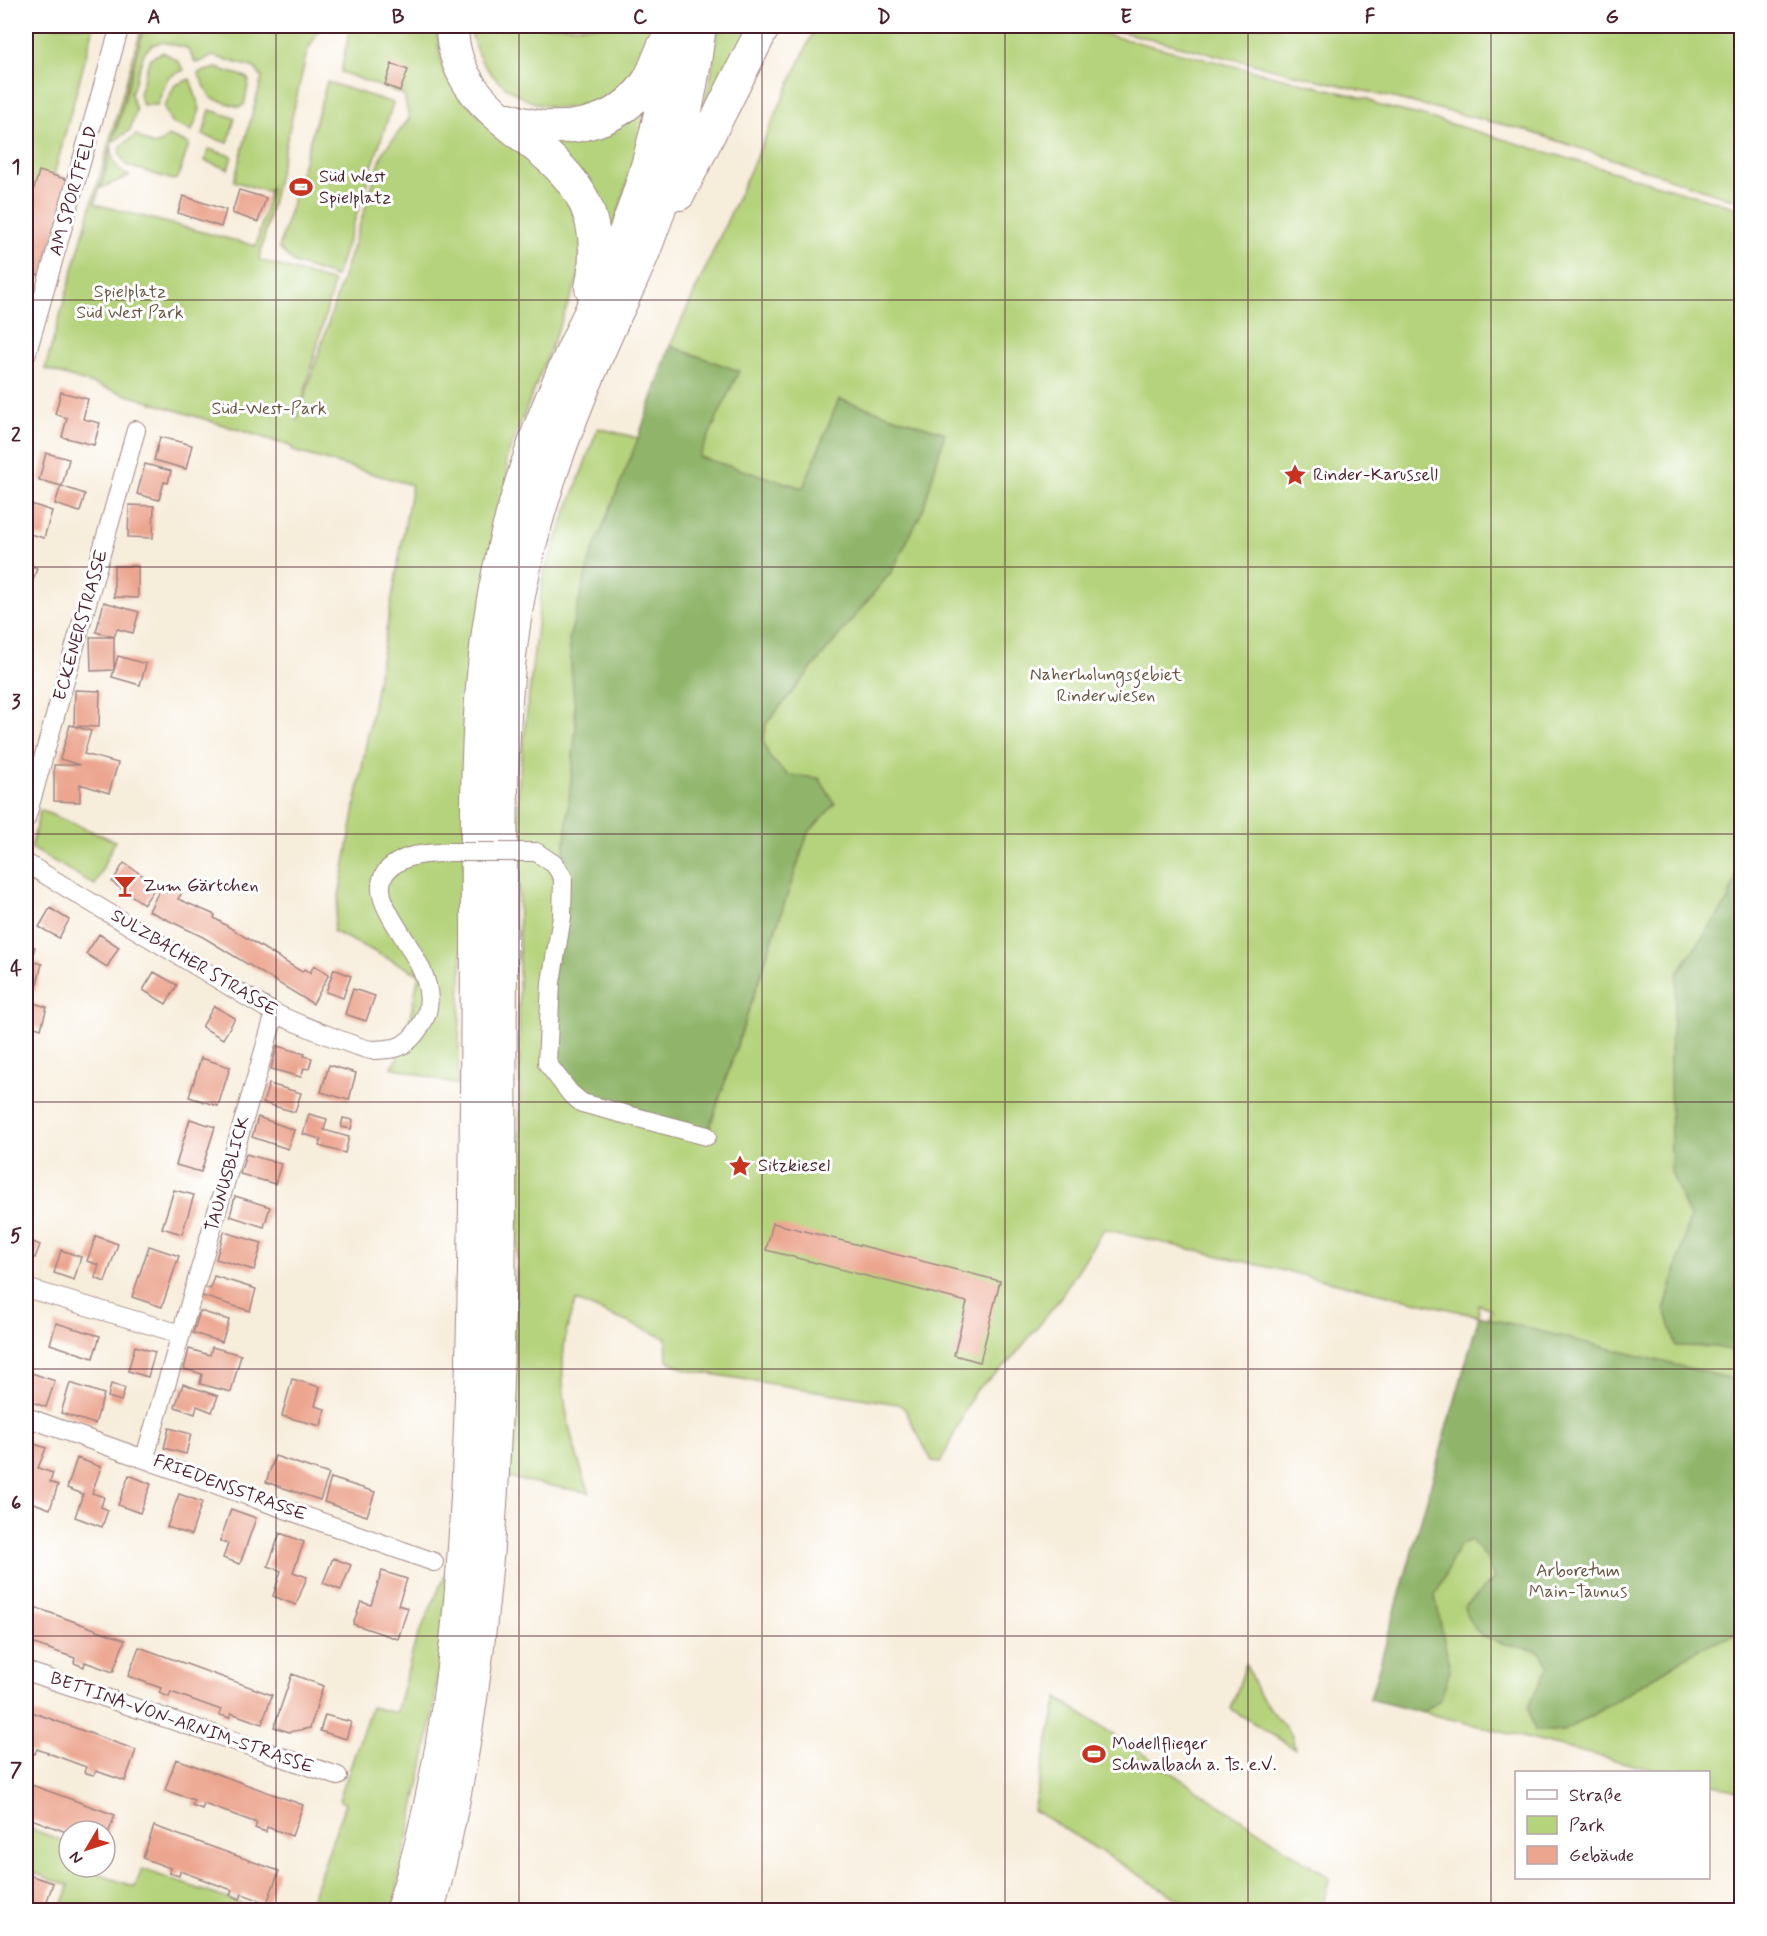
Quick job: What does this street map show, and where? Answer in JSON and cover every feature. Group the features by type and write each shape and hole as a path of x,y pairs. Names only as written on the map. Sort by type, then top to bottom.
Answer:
{"highway":[{"path":"452,26 455,50 461,70 476,95 569,176 583,197 593,222 595,269 584,323"},
{"path":"497,114 540,127 564,129 590,123 616,112 634,99 648,81 674,26"},
{"path":"402,1911 423,1832 443,1734 459,1613 465,1536 474,1304 478,732 482,678 494,591 511,515 537,433 626,231 649,161 660,120 674,26"},
{"path":"428,1911 448,1835 466,1739 484,1613 490,1535 498,1314 503,798 508,679 513,631 522,579 547,486 578,402 637,268 664,199 692,86 700,26"},
{"path":"637,268 710,135 764,26"}],"street":[{"name":"AM SPORTFELD","path":"26,356 120,26"},
{"name":"ECKENERSTRASSE","path":"26,819 136,430"},
{"name":"SULZBACHER STRASSE","path":"26,863 276,1013 370,1050 394,1048 405,1043 426,1017 430,991 425,973 394,924 381,894 381,881 387,870 406,858 449,852 536,852 554,864 563,877 562,917 551,982 547,1063 570,1093 582,1103 707,1136"},
{"name":"TAUNUSBLICK","path":"145,1457 276,1013"},
{"path":"26,1288 181,1334"},
{"name":"FRIEDENSSTRASSE","path":"26,1417 145,1457 434,1562"},
{"name":"BETTINA-VON-ARNIM-STRASSE","path":"26,1671 338,1776"}],"green space":[{"path":"26,26 94,26 54,175 69,180 42,276 27,272 26,275"},
{"path":"142,26 321,26 307,52 259,260 334,282 297,421 383,152 409,119 404,95 341,72 350,26 436,26 443,71 461,97 487,123 557,178 583,230 578,279 506,460 508,480 467,767 458,1085 392,1067 405,1043 419,974 333,931 412,485 294,451 290,446 45,369","holes":["144,27 113,142 130,130 136,111 131,94 144,53 152,45 162,42 187,48 196,63 213,56 255,68 262,78 234,181 268,192 271,186 256,246 95,204"]},
{"path":"471,26 655,26 647,51 634,72 617,89 597,101 576,107 553,107 529,101 506,87 492,74 477,52"},
{"path":"718,26 752,26 696,138 711,74"},
{"name":"Naherholungsgebiet Rinderwiesen","path":"816,26 1071,26 1368,99 1377,105 1427,117 1741,209 1741,1792 1710,1784 1710,1771 1658,1771 1370,1699 1491,1309 1478,1304 1479,1316 1104,1229 1057,1303 1010,1361 974,1392 941,1462 932,1461 904,1408 898,1404 686,1370 667,1360 666,1338 576,1301 568,1324 563,1373 574,1447 590,1493 508,1478 520,1180 518,788 543,575 598,428 638,438 679,350 670,346"},
{"path":"1097,26 1741,26 1741,202 1525,130"},
{"path":"163,52 178,61 184,70 168,77 157,105 143,105 139,94 150,58"},
{"path":"216,68 246,77 249,81 244,105 239,107 211,98 198,73"},
{"path":"190,79 200,109 192,131 171,123 164,107 175,85"},
{"path":"327,82 393,103 336,277 294,263 279,248"},
{"path":"653,86 648,114 601,269 533,131"},
{"path":"210,110 235,118 228,143 203,135"},
{"path":"136,135 152,145 161,143 168,136 189,144 178,178 173,180 126,165 119,153 122,145"},
{"path":"112,147 116,164 129,176 101,188"},
{"path":"208,149 232,156 228,169 205,161"},
{"path":"670,346 739,371 699,457 803,488 839,399 945,433 923,510 892,571 766,724 763,741 770,758 788,775 819,778 835,804 808,833 707,1136 570,1093 546,1043 576,726 569,639 591,556 638,439"},
{"path":"40,810 115,841 95,885 31,848"},
{"path":"1741,860 1742,1353 1716,1347 1676,1346 1665,1308 1690,1218 1671,1172 1670,1050 1678,972 1728,901"},
{"name":"Arboretum Main-Taunus","path":"1479,1316 1741,1381 1741,1633 1700,1648 1595,1714 1563,1731 1535,1731 1528,1707 1549,1665 1540,1652 1493,1641 1476,1630 1469,1620 1464,1607 1494,1579 1486,1557 1471,1540 1459,1546 1435,1596 1450,1670 1441,1699 1423,1713 1370,1699"},
{"path":"450,1564 433,1717 393,1910 308,1910 345,1804 339,1800 371,1707 396,1713 415,1643"},
{"path":"1246,1664 1258,1693 1292,1736 1295,1749 1231,1709"},
{"name":"Modellflieger Schwalbach a. Ts. e.V.","path":"1058,1698 1330,1878 1321,1910 1196,1910 1033,1810"},
{"path":"26,1827 57,1839 57,1879 112,1879 135,1887 142,1869 259,1910 61,1910 69,1886 26,1870"}],"building":[{"path":"392,64 408,70 400,91 385,85"},
{"path":"39,171 69,180 42,276 26,272 26,218"},
{"path":"239,190 266,198 258,222 232,213"},
{"path":"183,196 226,210 221,227 178,213"},
{"path":"61,392 88,399 83,419 100,423 94,445 62,437 67,418 55,414"},
{"path":"160,437 192,445 186,469 154,460"},
{"path":"46,453 69,459 62,486 39,480"},
{"path":"145,464 171,471 168,483 164,482 159,500 137,494"},
{"path":"61,486 85,494 80,512 55,504"},
{"path":"31,504 52,511 44,538 26,533"},
{"path":"129,505 154,506 153,538 128,537"},
{"path":"26,564 37,568 28,596 26,595"},
{"path":"114,566 138,566 138,598 114,597"},
{"path":"104,602 139,612 133,633 117,629 114,637 96,632"},
{"path":"90,637 114,637 114,670 91,671"},
{"path":"118,656 146,664 140,685 112,677"},
{"path":"75,690 100,691 99,727 74,726"},
{"path":"70,725 91,731 84,754 118,763 109,793 80,784 80,802 54,801 54,765 80,765 60,759"},
{"path":"124,863 157,885 144,904 112,882"},
{"path":"170,886 182,892 178,899 215,915 214,918 302,972 304,969 310,973 314,965 329,974 313,1004 203,937 149,911 160,889 167,893"},
{"path":"50,908 69,920 59,938 39,927"},
{"path":"99,934 119,947 107,967 86,954"},
{"path":"26,944 35,947 31,961 42,964 35,992 26,989"},
{"path":"334,969 351,976 343,998 326,992"},
{"path":"154,972 177,985 166,1004 143,990"},
{"path":"353,989 375,996 366,1021 345,1014"},
{"path":"26,1001 47,1007 41,1029 26,1024"},
{"path":"214,1006 235,1018 223,1039 202,1027"},
{"path":"277,1046 312,1058 309,1069 304,1068 301,1077 271,1069"},
{"path":"201,1058 230,1067 218,1106 189,1097"},
{"path":"329,1065 356,1073 349,1100 321,1092"},
{"path":"269,1084 301,1093 295,1112 263,1103"},
{"path":"309,1114 327,1119 324,1130 349,1137 345,1153 319,1146 321,1139 303,1134"},
{"path":"258,1117 294,1130 288,1149 252,1137"},
{"path":"343,1118 353,1120 351,1129 341,1127"},
{"path":"190,1119 215,1127 201,1172 176,1165"},
{"path":"246,1154 281,1164 275,1184 240,1174"},
{"path":"174,1190 194,1195 182,1234 162,1228"},
{"path":"235,1196 270,1207 264,1227 230,1216"},
{"path":"773,1223 1000,1281 980,1362 954,1355 967,1302 766,1250"},
{"path":"224,1232 262,1243 254,1270 216,1259"},
{"path":"96,1236 118,1244 105,1282 95,1278 99,1265 87,1261"},
{"path":"26,1239 40,1245 35,1258 26,1255"},
{"path":"149,1246 179,1256 162,1307 132,1297"},
{"path":"61,1250 81,1257 74,1280 54,1273"},
{"path":"214,1276 256,1289 250,1311 202,1296 204,1287 210,1289"},
{"path":"200,1311 229,1320 222,1342 193,1333"},
{"path":"56,1323 100,1336 93,1358 50,1344"},
{"path":"135,1346 155,1352 148,1377 128,1371"},
{"path":"212,1347 241,1355 231,1392 200,1384 202,1374 184,1369 189,1349 210,1355"},
{"path":"26,1371 55,1381 46,1407 26,1400"},
{"path":"292,1379 320,1387 315,1406 325,1409 321,1426 282,1416"},
{"path":"70,1383 104,1394 95,1424 61,1413"},
{"path":"111,1384 125,1388 121,1401 108,1397"},
{"path":"183,1384 218,1396 212,1412 197,1406 195,1414 175,1407"},
{"path":"169,1428 191,1434 186,1454 164,1448"},
{"path":"26,1441 46,1448 38,1468 53,1473 50,1482 58,1485 50,1509 26,1500 31,1486 26,1484"},
{"path":"275,1456 329,1474 320,1500 266,1482"},
{"path":"77,1458 101,1467 92,1493 104,1497 101,1507 108,1510 102,1527 75,1517 83,1494 67,1488"},
{"path":"129,1475 151,1484 140,1513 118,1505"},
{"path":"331,1478 375,1492 367,1516 324,1502"},
{"path":"179,1494 202,1502 191,1535 167,1527"},
{"path":"231,1509 256,1518 240,1564 223,1558 228,1544 220,1541"},
{"path":"280,1533 304,1542 293,1572 307,1577 296,1605 273,1596 281,1571 268,1566"},
{"path":"333,1558 351,1565 341,1590 323,1583"},
{"path":"382,1571 407,1579 398,1605 408,1608 398,1639 353,1624 361,1602 371,1605"},
{"path":"26,1604 125,1640 113,1672 85,1662 84,1667 74,1663 75,1658 26,1641"},
{"path":"139,1647 272,1695 262,1724 231,1713 229,1718 219,1715 221,1710 171,1692 169,1697 159,1693 161,1688 128,1676"},
{"path":"292,1674 323,1686 310,1728 289,1732 274,1727"},
{"path":"26,1710 136,1750 125,1781 96,1771 94,1775 89,1774 84,1772 86,1767 37,1749 35,1754 26,1750"},
{"path":"325,1715 351,1722 346,1739 320,1731"},
{"path":"176,1759 303,1805 292,1836 267,1827 266,1832 260,1830 255,1828 257,1823 204,1804 202,1809 192,1805 194,1800 165,1790"},
{"path":"26,1783 115,1815 114,1819 57,1819 57,1829 26,1817"},
{"path":"154,1826 279,1871 267,1903 242,1894 240,1899 230,1895 232,1890 180,1871 179,1876 169,1873 170,1868 143,1858"},
{"path":"26,1874 53,1883 44,1910 26,1910"}],"place":[{"name":"Süd West Spielplatz","path":"301,187"},
{"name":"Rinder-Karussell","path":"1295,475"},
{"name":"Zum Gärtchen","path":"125,886"},
{"name":"Sitzkiesel","path":"740,1166"},
{"name":"Modellflieger Schwalbach a. Ts. e.V.","path":"1094,1754"}],"park label":[{"name":"Spielplatz Süd West Park","path":"130,302"},
{"name":"Süd-West-Park","path":"269,409"}]}
